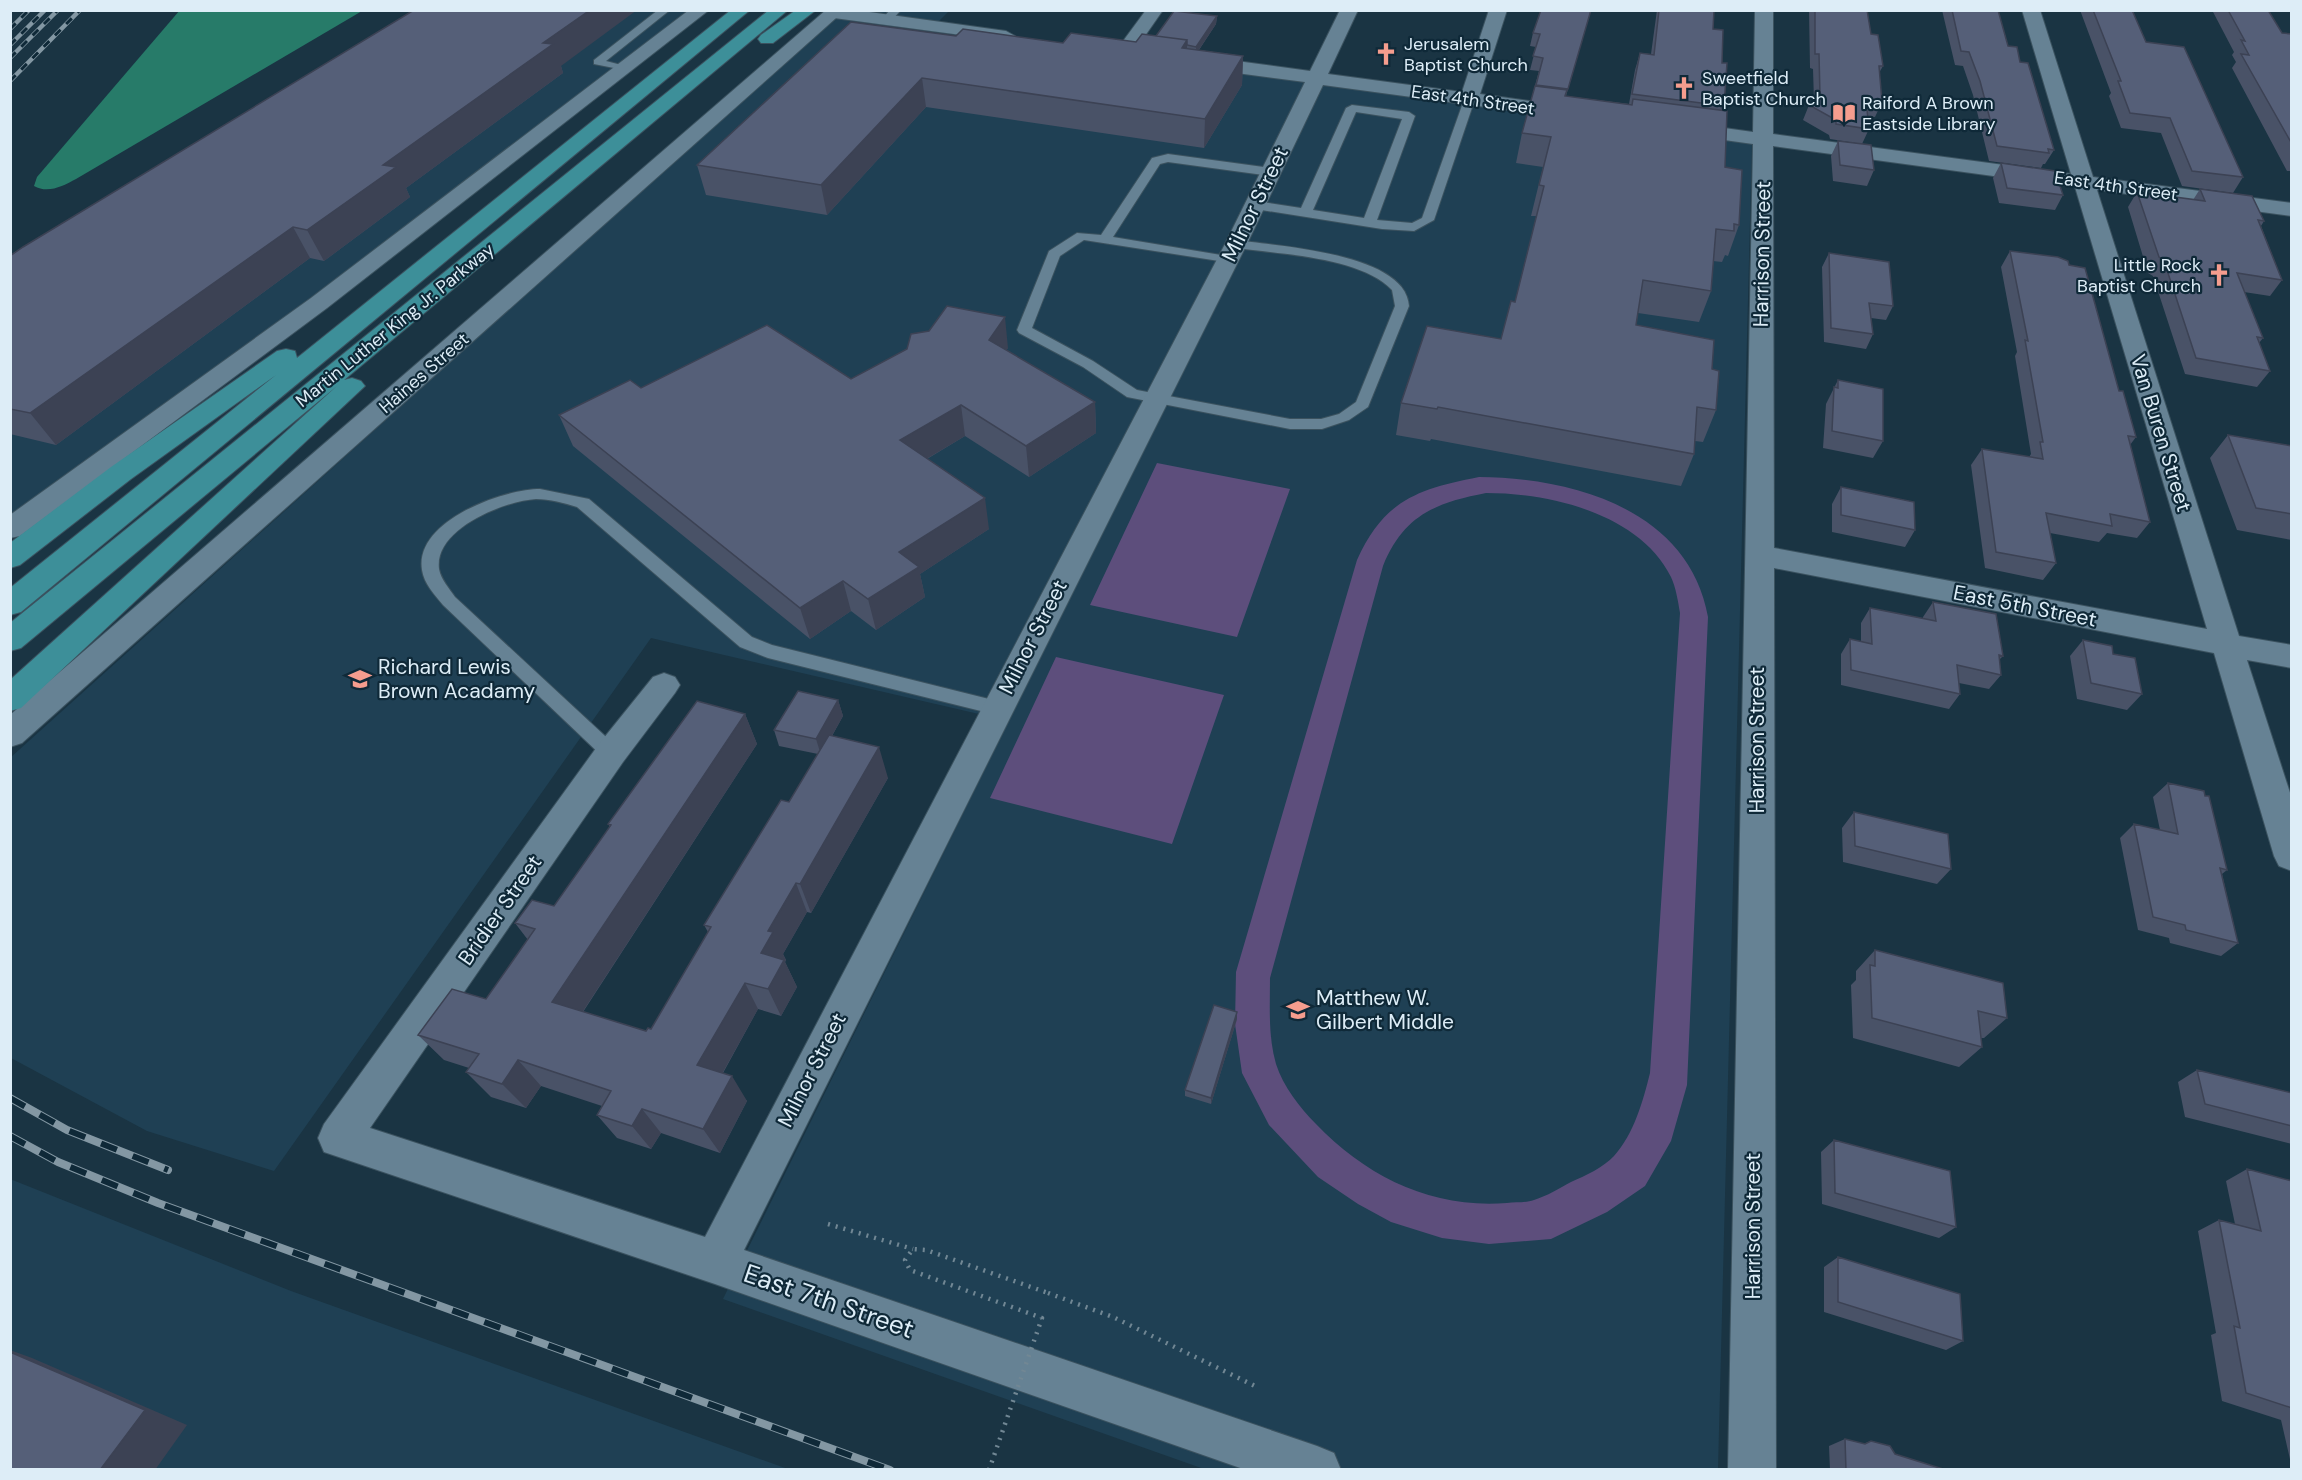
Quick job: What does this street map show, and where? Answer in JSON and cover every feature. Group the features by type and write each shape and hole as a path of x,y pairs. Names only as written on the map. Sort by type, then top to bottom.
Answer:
{"highway":[{"path":"642,90 722,10"},
{"name":"Martin Luther King Jr. Parkway","path":"10,604 742,10"},
{"name":"Martin Luther King Jr. Parkway","path":"10,640 642,126 780,10"},
{"path":"642,126 808,10"},
{"path":"17,693 577,178"},
{"path":"10,558 121,473 245,384 332,325 414,275"}],"street":[{"path":"10,529 319,303 701,10"},
{"path":"941,27 958,10"},
{"path":"1124,52 1155,10"},
{"name":"Milnor Street","path":"715,1262 1255,205 1349,10"},
{"path":"1469,99 1498,10"},
{"name":"Harrison Street","path":"1752,1470 1764,10"},
{"name":"Van Buren Street","path":"2031,10 2292,856"},
{"path":"835,12 891,15 941,27 1021,38"},
{"name":"Haines Street","path":"10,734 835,12"},
{"path":"1101,49 1147,55"},
{"name":"East 4th Street","path":"1181,60 1595,116"},
{"name":"East 4th Street","path":"1665,125 2292,210"},
{"name":"East 5th Street","path":"1759,555 2292,657"},
{"name":"Bridier Street","path":"339,1138 611,753 664,685"},
{"name":"East 7th Street","path":"339,1138 715,1262 1317,1470"}],"lane":[{"path":"625,69 597,62 665,10"},
{"path":"1255,205 1369,224 1414,227 1428,220 1469,99"},
{"path":"1305,213 1352,108 1409,116 1369,224"},
{"path":"1105,240 1156,161 1168,158 1271,172"},
{"path":"1082,236 1231,252 1351,263 1392,282 1402,295 1402,306 1363,404 1344,417 1322,424 1290,424 1155,400 1132,393 1088,364 1024,330 1054,254 1082,236"},
{"path":"611,753 449,601 434,582 430,565 437,545 453,526 476,511 506,499 534,494 561,496 583,503 746,642 768,651 997,708"}],"path":[{"path":"828,1224 913,1249 926,1250 1113,1317 1255,1386"},
{"path":"913,1249 905,1260 910,1270 1042,1317 988,1470"}],"shaded area":[{"path":"180,10 362,11 76,179 50,189 34,186 37,177"},
{"path":"466,11 692,11 329,287 11,518 10,300"},
{"path":"841,11 949,11 929,31 1752,142 1718,1469 1204,1469 723,1299 1009,721 651,638 274,1171 147,1131 11,1058 10,758"},
{"path":"1157,463 1290,489 1237,637 1090,605"},
{"path":"1479,477 1552,484 1622,507 1652,526 1678,550 1697,580 1708,617 1687,1085 1671,1141 1645,1186 1607,1212 1551,1239 1489,1244 1442,1238 1391,1222 1358,1204 1318,1177 1269,1125 1242,1073 1235,1024 1236,972 1357,560 1379,523 1405,500","holes":["1486,493 1538,497 1591,511 1638,537 1657,555 1671,577 1680,613 1650,1073 1641,1106 1621,1147 1610,1160 1600,1167 1531,1201 1479,1204 1427,1195 1402,1186 1357,1160 1310,1118 1288,1088 1273,1054 1270,978 1383,566 1391,549 1411,523 1437,507 1451,501"]},
{"path":"1056,657 1224,695 1172,844 990,798"},
{"path":"10,1179 291,1291 788,1469 11,1469"}],"building":[{"path":"414,10 590,10 543,43 553,44 383,165 396,167 307,230 293,227 30,413 10,409 10,256"},
{"path":"1541,10 1591,10 1568,89 1536,85 1543,58 1533,56 1540,34 1533,33"},
{"path":"1659,10 1714,10 1713,29 1723,30 1722,63 1727,63 1724,106 1632,94 1640,53 1654,55"},
{"path":"1815,10 1867,10 1871,34 1878,35 1883,66 1879,66 1882,102 1866,100 1869,129 1836,124 1836,120 1809,105 1820,96 1819,54 1815,54"},
{"path":"1952,10 1998,10 2008,46 2017,47 2020,62 2028,63 2054,150 2048,149 2049,153 1997,146 1980,81 1969,52 1961,51"},
{"path":"2093,10 2132,10 2146,42 2184,47 2243,177 2192,171 2170,118 2130,113 2118,81 2121,81"},
{"path":"2228,10 2268,10 2282,33 2292,34 2292,144 2241,54 2249,55 2241,40 2245,41"},
{"path":"1174,11 1217,16 1196,47 1187,45 1187,40 1156,36"},
{"path":"851,22 956,36 963,29 1063,43 1071,33 1136,42 1142,34 1187,40 1182,48 1243,56 1205,119 922,78 821,185 697,165"},
{"path":"1535,86 1567,90 1565,96 1632,105 1633,99 1727,111 1725,167 1742,170 1739,225 1734,224 1734,231 1716,229 1711,291 1643,280 1636,325 1714,340 1712,369 1719,371 1716,410 1697,407 1694,454 1438,407 1437,409 1401,403 1427,326 1501,339 1511,301 1515,302 1544,186 1539,185 1551,137 1522,133"},
{"path":"1838,141 1871,145 1874,170 1840,165"},
{"path":"2001,163 2055,171 2063,195 2007,188"},
{"path":"2200,189 2252,196 2264,221 2258,220 2282,280 2237,273 2263,338 2257,337 2270,371 2196,358 2164,261 2159,257 2137,192 2205,201"},
{"path":"2010,251 2058,257 2068,261 2069,265 2085,268 2119,391 2123,391 2136,437 2128,436 2150,522 2110,514 2112,526 2046,513 2056,563 1996,552 1982,449 2043,459 2040,442 2043,442 2025,340 2028,341"},
{"path":"1829,253 1889,262 1893,306 1869,303 1873,334 1831,328"},
{"path":"947,306 1005,317 989,340 1095,402 1026,446 961,405 900,440 985,498 899,552 919,567 868,599 843,581 800,608 559,415 630,380 641,388 767,325 851,379 907,349 911,334 929,331"},
{"path":"1838,380 1883,389 1883,441 1832,431 1834,387 1838,388"},
{"path":"2228,435 2292,446 2292,514 2256,508"},
{"path":"1841,487 1914,502 1915,530 1841,515"},
{"path":"1933,602 1996,614 2003,656 1999,655 2001,675 1957,665 1960,694 1851,670 1850,639 1872,644 1870,608 1936,621"},
{"path":"2083,640 2112,646 2113,654 2135,658 2142,694 2091,683"},
{"path":"798,691 838,700 816,739 774,730"},
{"path":"697,701 745,714 552,1002 646,1031 648,1028 651,1029 711,927 704,925 781,800 789,802 829,735 879,747 800,884 796,883 768,931 773,932 761,953 784,960 768,989 745,983 697,1065 732,1076 703,1129 642,1109 632,1126 597,1115 611,1091 518,1060 502,1084 466,1072 479,1054 418,1035 452,989 486,999 535,929 515,923 532,900 554,906 611,825 608,824"},
{"path":"2168,783 2204,791 2205,796 2209,796 2227,870 2220,868 2238,943 2186,930 2185,925 2153,917 2134,824 2178,834"},
{"path":"1854,812 1948,834 1951,869 1855,846"},
{"path":"1875,950 2003,983 2007,1018 1978,1011 1982,1047 1872,1018 1870,965 1875,966"},
{"path":"1214,1005 1237,1012 1211,1098 1185,1090"},
{"path":"2197,1070 2292,1093 2292,1126 2205,1104"},
{"path":"1834,1140 1950,1171 1956,1227 1835,1193"},
{"path":"2247,1169 2292,1181 2292,1408 2246,1393 2234,1326 2240,1328 2219,1220 2261,1231"},
{"path":"1838,1257 1960,1294 1963,1341 1838,1302"},
{"path":"10,1352 145,1410 100,1470 10,1470"},
{"path":"1845,1439 1865,1444 1871,1441 1890,1446 1895,1454 1946,1470 1846,1470"}],"railway":[{"path":"10,29 29,10"},
{"path":"10,45 45,10"},
{"path":"10,58 58,10"},
{"path":"10,81 80,10"},
{"path":"10,1098 67,1130 168,1170"},
{"path":"10,1136 58,1162 158,1203 890,1470"}],"place":[{"name":"Jerusalem Baptist Church","path":"1386,54"},
{"name":"Sweetfield Baptist Church","path":"1684,88"},
{"name":"Raiford A Brown Eastside Library","path":"1844,113"},
{"name":"Little Rock Baptist Church","path":"2219,275"},
{"name":"Richard Lewis Brown Acadamy","path":"360,679"},
{"name":"Matthew W. Gilbert Middle","path":"1298,1010"}]}
